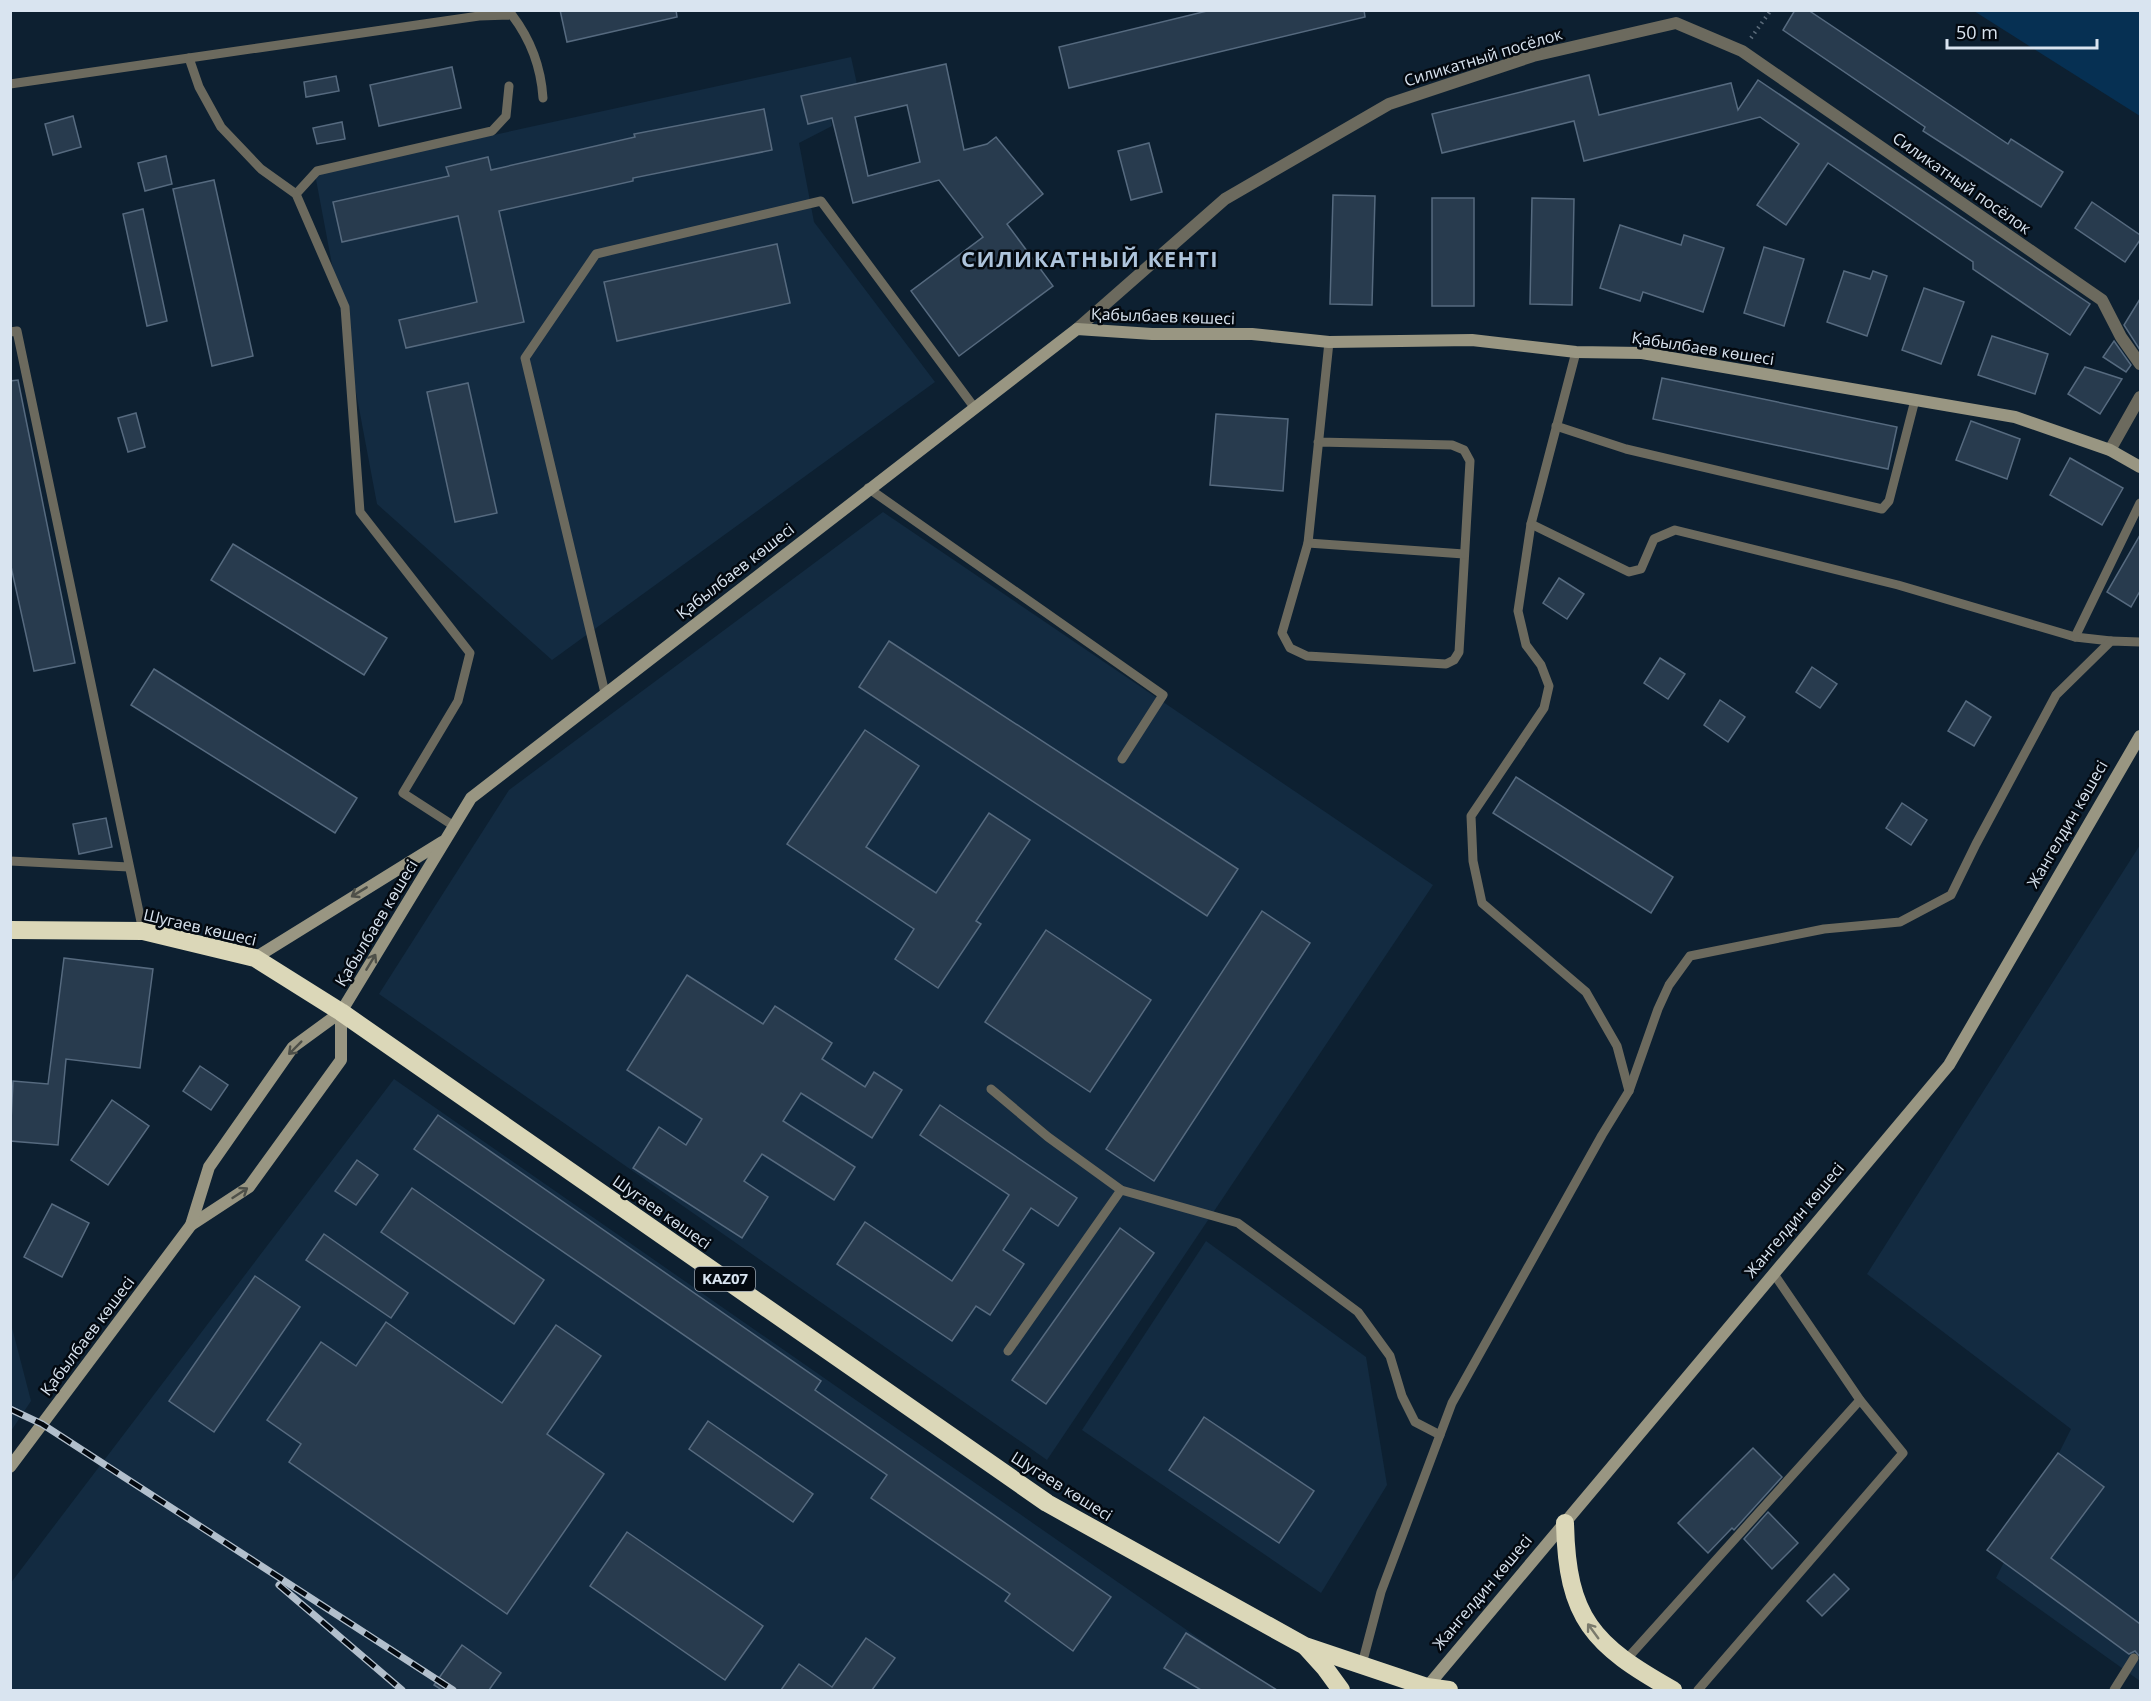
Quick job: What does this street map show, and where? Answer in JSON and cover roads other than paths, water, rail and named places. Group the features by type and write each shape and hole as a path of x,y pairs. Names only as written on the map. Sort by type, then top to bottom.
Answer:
{"highway":[{"name":"Шугаев көшесі","path":"10,930 143,931 255,958 341,1012 1047,1503 1305,1646 1362,1664 1426,1689"},
{"path":"1565,1523 1568,1580 1589,1626 1606,1647 1673,1690"},
{"path":"1305,1646 1341,1690"},
{"name":"KAZ07","path":"1426,1689 1449,1690"}],"main road":[{"name":"Қабылбаев көшесі","path":"10,1467 191,1225 209,1167 286,1056 293,1047 341,1012 471,798 868,488 1077,329 1152,334 1252,334 1329,342 1472,340 1576,352 1642,353 2015,417 2110,450 2140,467"},
{"name":"Жангелдин көшесі","path":"1426,1689 1949,1065 2140,736"},
{"path":"255,958 445,840"},
{"name":"Қабылбаев көшесі","path":"191,1225 249,1187 341,1060 341,1012"}],"street":[{"name":"Силикатный посёлок","path":"1077,329 1225,199 1389,104 1533,56 1676,23 1742,51 2102,300 2121,337 2140,364"},
{"path":"2110,450 2140,397"}],"lane":[{"path":"10,84 479,16 512,15 523,30 535,56 542,77 543,98"},
{"path":"189,58 199,87 221,128 261,169 296,194 345,307 360,512 470,653 458,701 403,793 454,826"},
{"path":"296,194 317,171 492,131 506,116 509,86"},
{"path":"605,693 525,358 596,254 820,201 974,407"},
{"path":"10,332 17,331 143,931"},
{"path":"1318,442 1452,445 1464,450 1470,461 1459,652 1454,660 1446,664 1307,656 1290,648 1282,633 1308,543 1318,442 1329,342"},
{"path":"1576,352 1531,524 1518,611 1526,645 1541,665 1549,686 1544,708 1471,816 1473,861 1482,903 1586,992 1617,1046 1629,1091"},
{"path":"1556,426 1626,449 1882,509 1889,501 1915,400"},
{"path":"868,488 1163,695 1122,759"},
{"path":"2075,637 2140,503"},
{"path":"1531,524 1629,572 1641,569 1654,539 1675,530 1898,585 2075,637 2140,642"},
{"path":"1308,543 1464,554"},
{"path":"1362,1664 1381,1592 1452,1403 1629,1091 1669,985 1690,956 1814,930 1900,922 1952,895 1976,844 2056,695 2111,641"},
{"path":"10,861 129,867"},
{"path":"991,1089 1048,1137 1121,1190 1238,1223 1358,1312 1390,1356 1402,1396 1415,1422 1440,1436"},
{"path":"1008,1351 1121,1190"},
{"path":"1698,1690 1903,1453 1860,1400 1774,1274"},
{"path":"1625,1661 1860,1400"},
{"path":"2114,1690 2134,1658"}],"railway":[{"path":"10,1409 42,1424 453,1690"},
{"path":"279,1585 402,1690"}],"district":[{"name":"СИЛИКАТНЫЙ КЕНТІ","path":"1090,259"}]}
